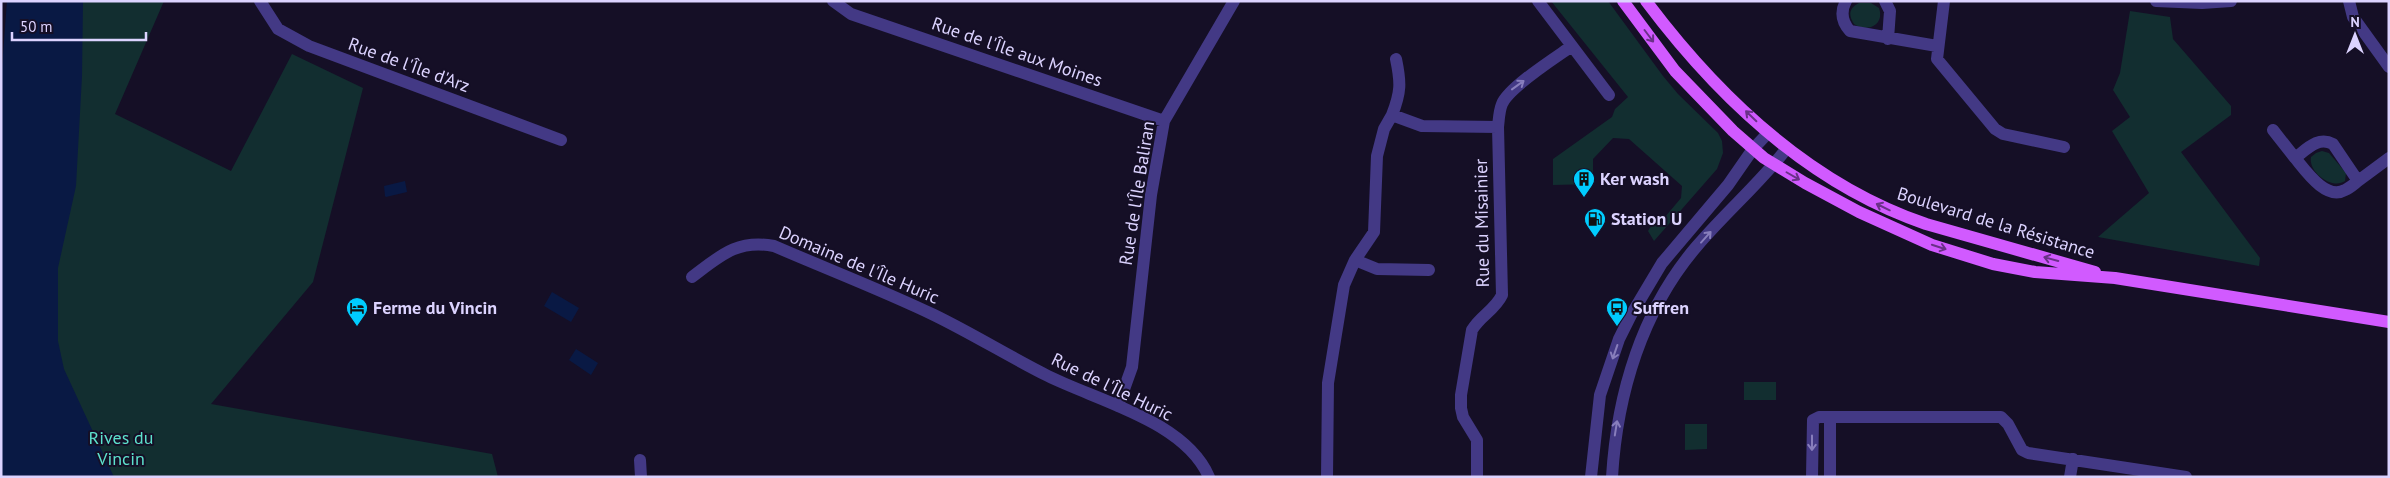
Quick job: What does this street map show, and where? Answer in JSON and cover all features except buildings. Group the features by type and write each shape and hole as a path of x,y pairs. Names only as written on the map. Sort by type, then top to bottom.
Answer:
{"main road":[{"name":"Boulevard de la Résistance","path":"1623,1 1686,83 1753,149 1774,165 1859,212 1932,245 2014,269 2074,276 2115,278 2389,322"},
{"name":"Boulevard de la Résistance","path":"1646,1 1699,68 1768,133 1868,200 1900,215 2115,278"}],"street":[{"name":"Rue de l'Île d'Arz","path":"260,1 278,29 309,46 561,140"},
{"name":"Rue de l'Île aux Moines","path":"833,1 851,14 1164,121"},
{"name":"Rue de l'Île Baliran","path":"1118,406 1132,367 1151,194 1164,121 1234,1"},
{"path":"1538,1 1609,95"},
{"path":"1846,1 1842,9 1842,17 1850,31 1937,46"},
{"path":"1885,1 1890,11 1888,39"},
{"path":"1944,1 1937,46 1937,59 1994,129 2003,134 2064,147"},
{"path":"2156,1 2202,4 2231,1"},
{"path":"2348,1 2353,18 2389,67"},
{"name":"Rue du Misainier","path":"1477,477 1477,440 1463,417 1460,395 1472,330 1477,321 1498,302 1502,295 1498,127 1502,102 1510,91 1572,46"},
{"path":"1327,477 1328,383 1344,285 1355,260 1374,232 1377,156 1384,129 1399,97 1401,82 1396,59"},
{"path":"1392,115 1422,126 1498,127"},
{"path":"2273,130 2312,180 2334,191 2344,191 2389,158"},
{"path":"1591,477 1594,439 1604,386 1631,315 1662,263 1728,185 1753,149 1768,133"},
{"path":"2295,158 2315,143 2328,141 2333,144 2358,181"},
{"path":"1612,477 1614,442 1621,402 1637,350 1666,290 1686,259 1788,148"},
{"name":"Domaine de l'Île Huric","path":"692,277 724,252 748,245 774,246 933,315 1013,358"},
{"path":"1662,263 1673,259 1686,259"},
{"path":"1355,260 1377,269 1428,270"},
{"path":"1662,263 1666,290"},
{"name":"Rue de l'Île Huric","path":"1013,358 1057,380 1118,406 1172,435 1188,447 1199,460 1209,477"},
{"path":"1812,477 1813,420 1819,417 2001,417 2008,424 2022,450 2186,477"},
{"path":"1830,417 1830,477"},
{"path":"2070,477 2072,459"},
{"path":"640,460 641,477"}],"green space":[{"name":"Rives du Vincin","path":"69,1 164,1 115,114 231,171 292,54 363,88 313,282 211,404 492,454 498,477 45,477"},
{"path":"1551,1 1608,1 1663,76 1678,94 1718,133 1722,141 1723,153 1717,169 1654,241 1648,231 1653,223 1660,223 1681,198 1682,186 1629,139 1613,138 1593,159 1593,184 1553,185 1553,159 1612,117 1615,109 1628,97"},
{"path":"1859,3 1871,3 1879,8 1879,19 1874,26 1864,28 1854,24 1850,12"},
{"path":"2130,11 2170,17 2173,39 2231,106 2231,115 2181,152 2260,258 2259,266 2098,237 2149,193 2112,131 2130,117 2113,90 2120,73"},
{"path":"2322,151 2329,153 2346,173 2345,181 2334,183 2317,174 2311,163 2311,157"},
{"path":"1744,382 1776,382 1776,400 1744,400"},
{"path":"1685,424 1707,424 1707,449 1685,450"}],"water":[{"path":"7,1 83,1 82,76 76,186 58,268 58,341 64,369 114,477 1,477 1,81"},
{"path":"405,181 407,192 385,196 384,186"},
{"path":"552,292 579,308 571,322 544,306"},
{"path":"576,349 598,363 591,375 569,360"}],"place":[{"name":"Ker wash","path":"1584,198"},
{"name":"Station U","path":"1595,238"},
{"name":"Ferme du Vincin","path":"357,327"},
{"name":"Suffren","path":"1617,327"}]}
